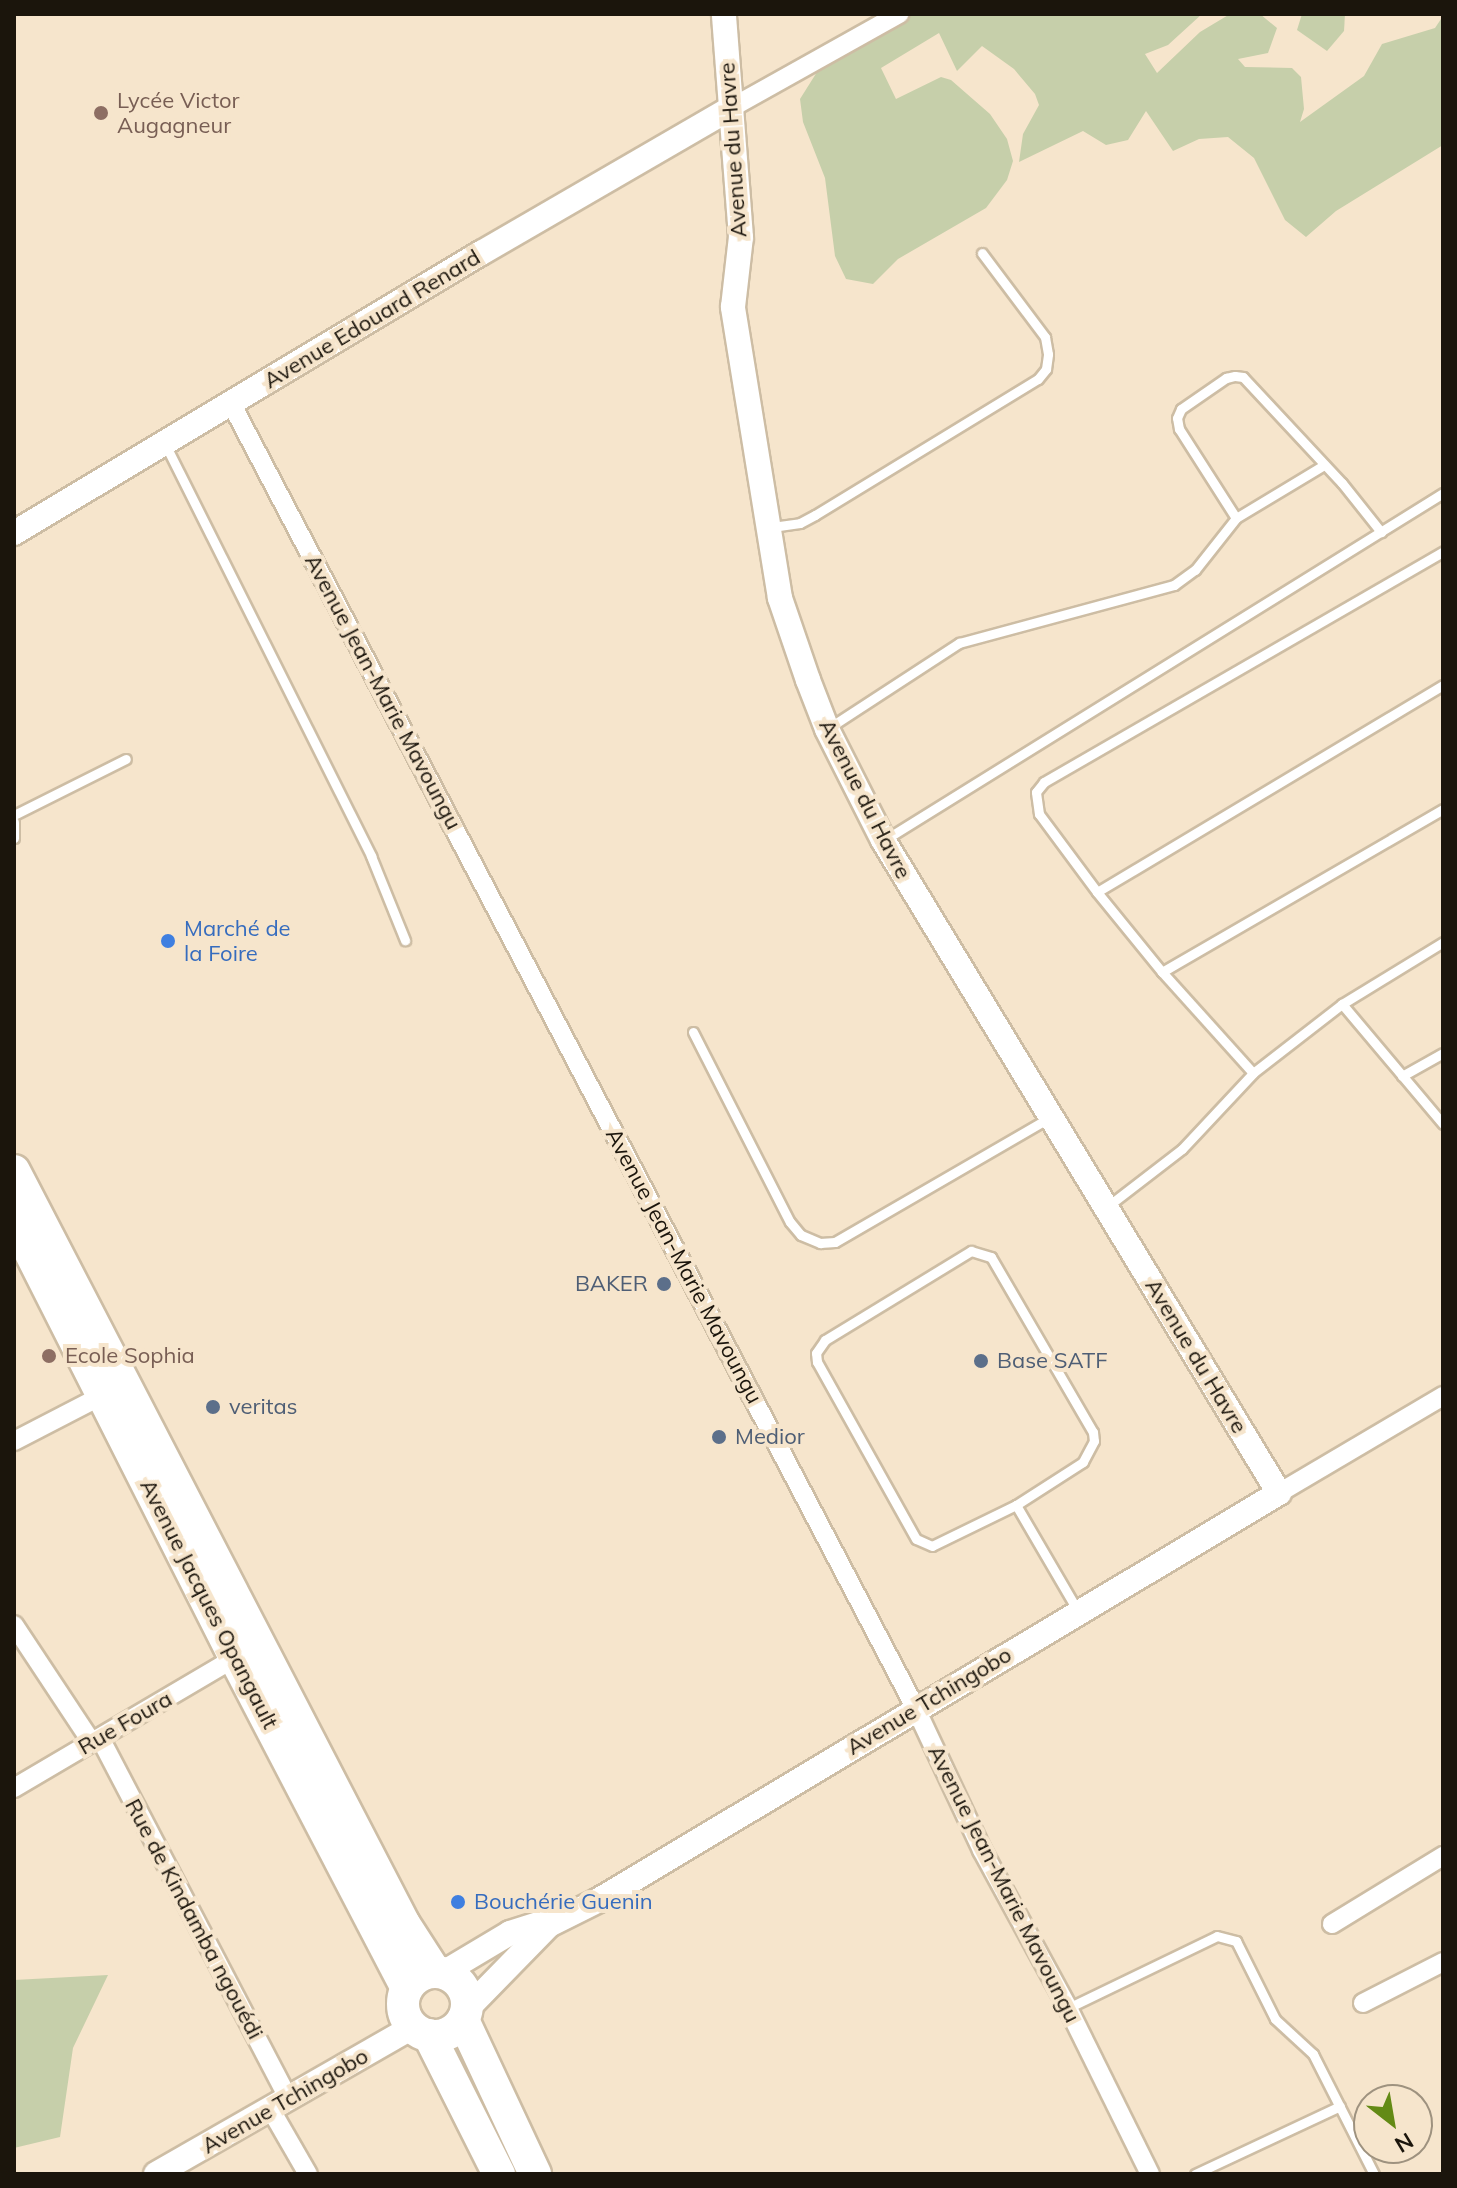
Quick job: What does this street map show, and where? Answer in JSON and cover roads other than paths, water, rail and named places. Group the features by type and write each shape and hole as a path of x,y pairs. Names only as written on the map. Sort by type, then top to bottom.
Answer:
{"highway":[{"path":"14,1171 404,1924 439,1972 457,1980 466,1994 465,2015 535,2174"},
{"name":"Avenue Jacques Opangault","path":"16,1229 407,1988"},
{"path":"439,1972 424,1974 407,1988 403,2009 421,2031 499,2174"},
{"path":"421,2031 448,2033 465,2015"}],"street":[{"name":"Avenue du Havre","path":"724,14 741,237 733,307 780,598 827,729 883,840 1279,1493"},
{"path":"731,108 899,14"},
{"name":"Avenue Edouard Renard","path":"14,533 481,253 731,108"},
{"name":"Avenue Jean-Marie Mavoungu","path":"232,405 916,1709 982,1850 1068,2008 1150,2174"},
{"path":"14,1441 103,1395"},
{"path":"1279,1493 1443,1396"},
{"name":"Avenue Tchingobo","path":"465,2015 549,1925 580,1910 1279,1493"},
{"name":"Rue de Kindamba ngouédi","path":"14,1625 96,1740 280,2105 308,2174"},
{"name":"Rue Foura","path":"14,1788 235,1658"},
{"path":"1332,1924 1443,1856"},
{"name":"Avenue Tchingobo","path":"439,1972 510,1933 580,1910"},
{"path":"1363,2003 1443,1962"},
{"name":"Avenue Tchingobo","path":"156,2174 421,2031"}],"lane":[{"path":"768,528 800,523 815,515 1038,379 1046,369 1048,354 1045,337 982,253"},
{"path":"1236,518 1179,429 1177,418 1181,409 1226,378 1243,377 1381,532"},
{"path":"165,444 371,856 405,940"},
{"path":"827,729 959,643 1174,585 1195,570 1236,518 1324,465"},
{"path":"883,840 1443,493"},
{"path":"1253,1073 1162,972 1097,892 1039,814 1036,792 1044,782 1443,552"},
{"path":"1097,892 1443,685"},
{"path":"14,815 126,759"},
{"path":"1162,972 1443,809"},
{"path":"14,822 14,838"},
{"path":"1106,1207 1182,1149 1253,1073 1342,1004 1443,942"},
{"path":"1342,1004 1443,1124"},
{"path":"693,1032 790,1222 801,1235 820,1243 835,1242 1049,1118"},
{"path":"1402,1076 1443,1053"},
{"path":"971,1251 991,1257 1093,1432 1094,1441 1083,1462 1016,1505 932,1546 916,1539 817,1362 818,1345 971,1251"},
{"path":"1016,1505 1079,1613"},
{"path":"1068,2008 1217,1936 1227,1936 1236,1941 1275,2019 1313,2054 1374,2174"},
{"path":"1195,2174 1340,2106"}],"place":[{"name":"Lycée Victor Augagneur","path":"101,113"},
{"name":"Marché de la Foire","path":"168,941"},
{"name":"BAKER","path":"664,1284"},
{"name":"Ecole Sophia","path":"49,1356"},
{"name":"Base SATF","path":"981,1361"},
{"name":"veritas","path":"213,1407"},
{"name":"Medior","path":"719,1437"},
{"name":"Bouchérie Guenin","path":"458,1902"}]}
